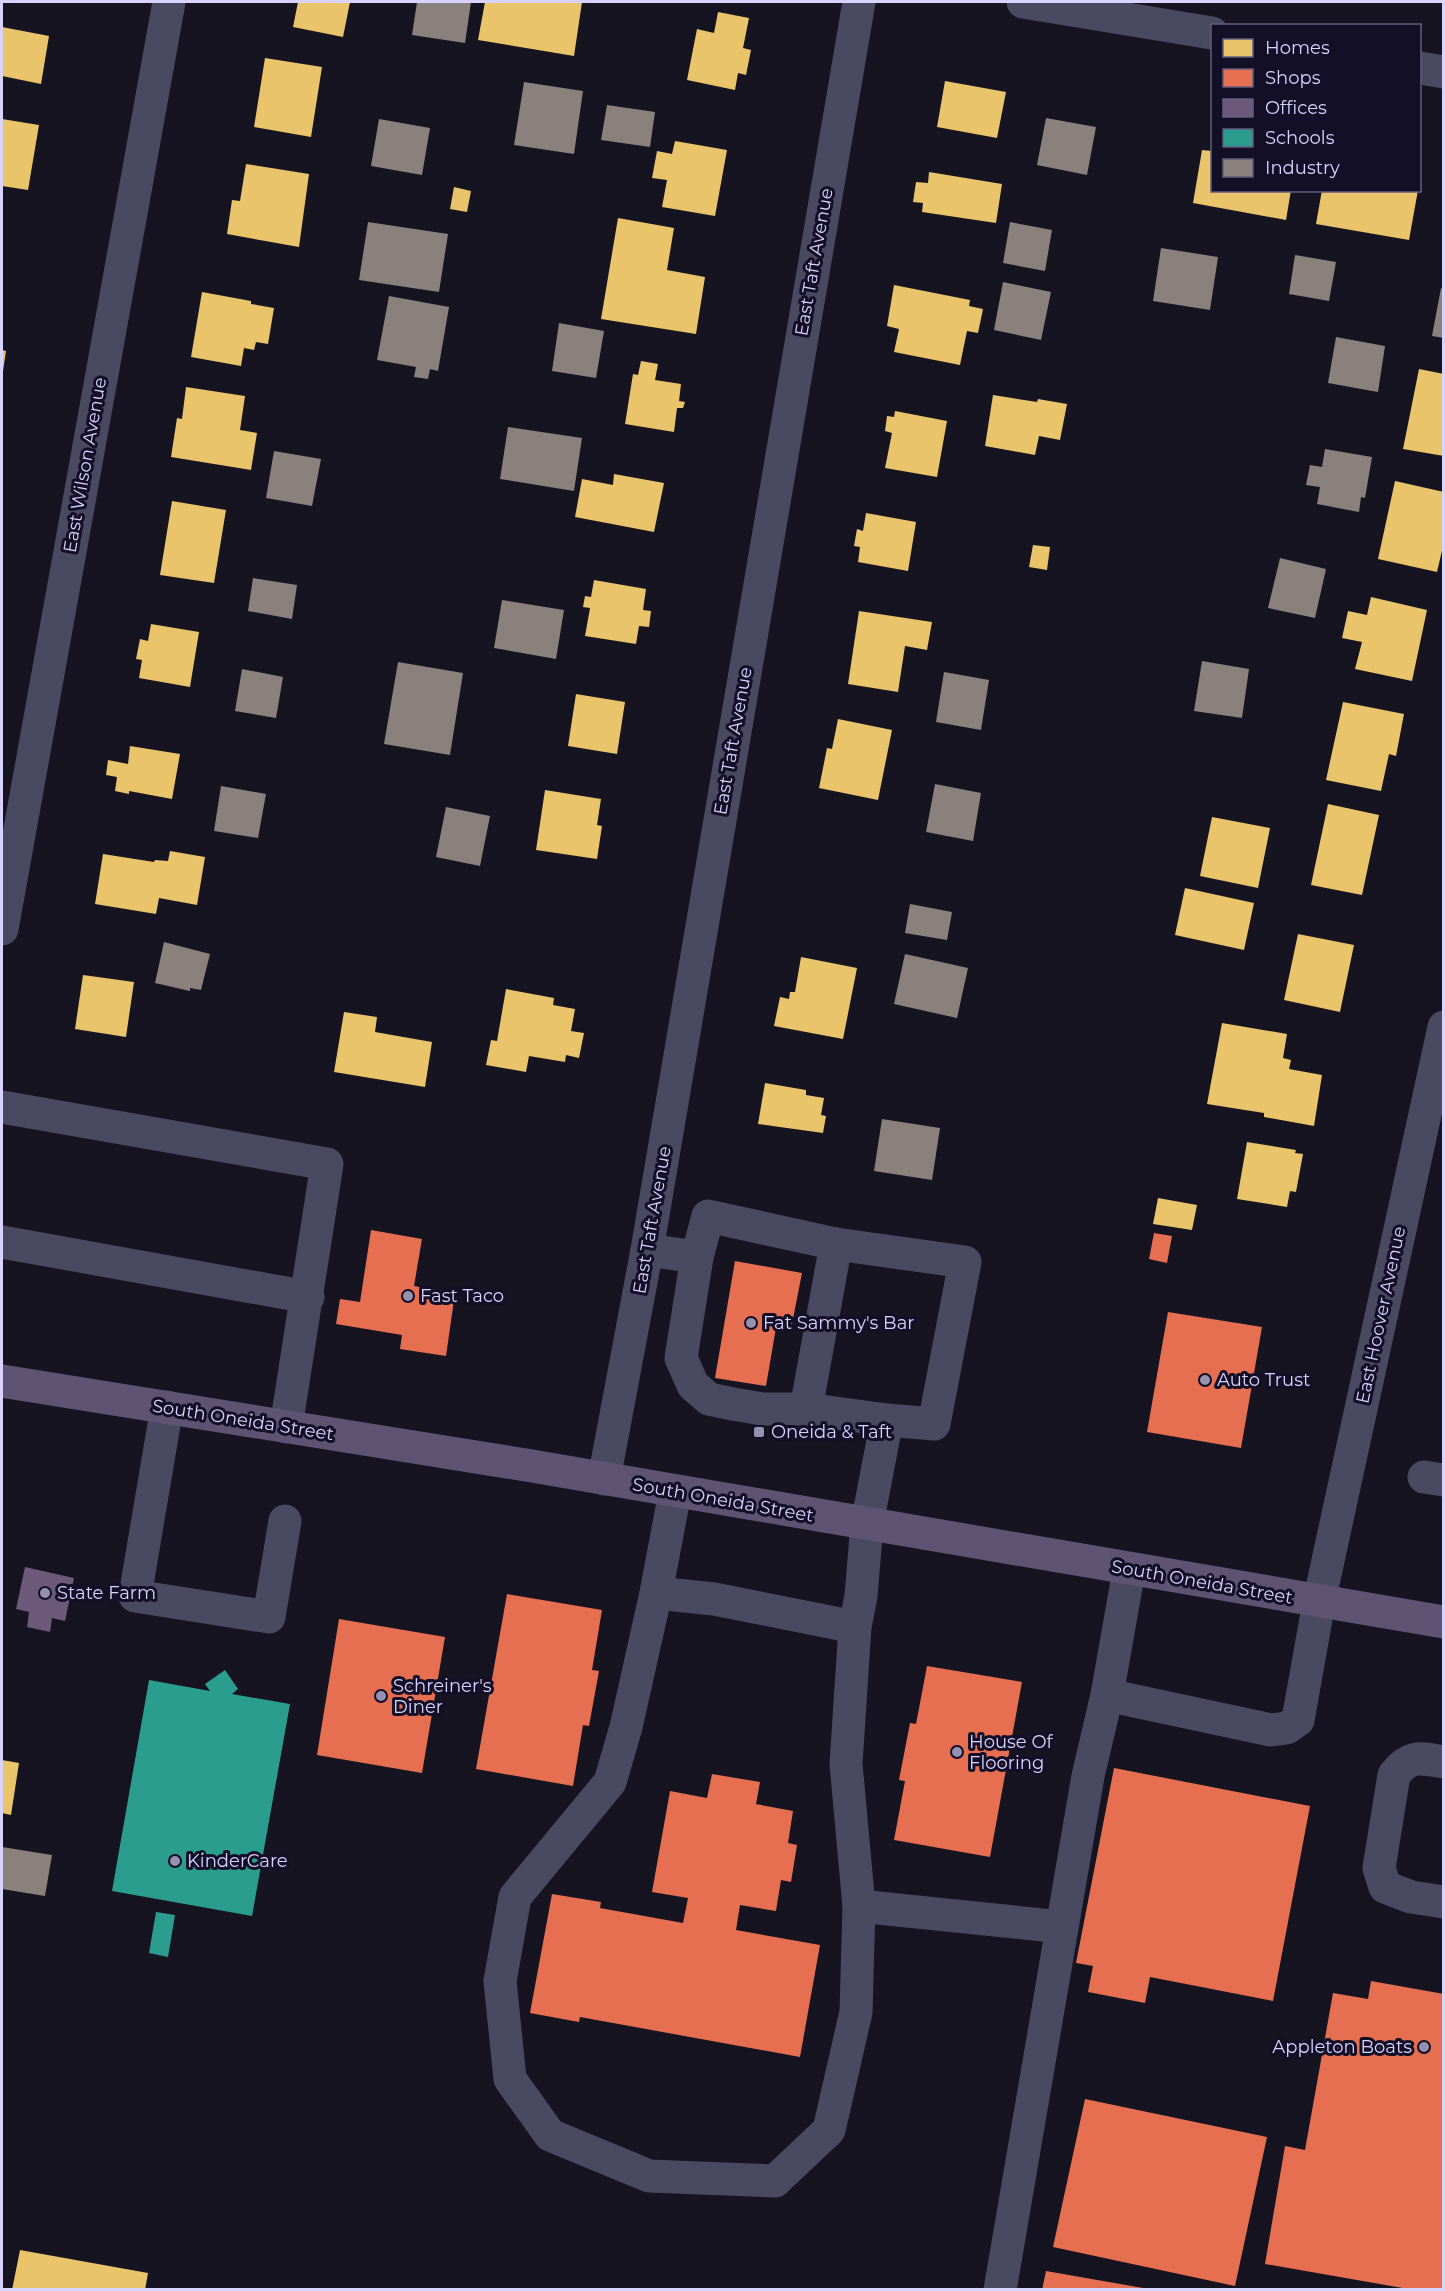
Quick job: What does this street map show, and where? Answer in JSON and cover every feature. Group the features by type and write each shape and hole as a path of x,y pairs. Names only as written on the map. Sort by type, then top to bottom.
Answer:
{"main road":[{"name":"South Oneida Street","path":"2,1381 604,1479 1443,1622"}],"street":[{"name":"East Wilson Avenue","path":"2,929 169,2"},
{"name":"East Taft Avenue","path":"604,1479 648,1250 859,2"},
{"path":"1023,2 1211,33"},
{"path":"1421,68 1443,72"},
{"name":"East Hoover Avenue","path":"1107,1695 1271,1730 1287,1728 1298,1720 1319,1602 1431,1148 1443,1027"},
{"path":"2,1107 327,1164 286,1427"},
{"path":"708,1216 836,1244 965,1262 934,1424 887,1420 806,1408 762,1409 709,1399 693,1385 681,1358 697,1257 708,1216"},
{"path":"2,1242 308,1297"},
{"path":"806,1408 836,1244"},
{"path":"648,1250 697,1257"},
{"path":"167,1407 135,1596 269,1617 285,1521"},
{"path":"675,1492 656,1593 626,1727 610,1782 515,1897 500,1982 510,2079 550,2134 649,2176 775,2181 829,2130 856,2012 859,1906 846,1764 855,1627 861,1596 867,1524 887,1420"},
{"path":"1000,2289 1088,1776 1107,1695 1129,1570"},
{"path":"656,1593 714,1599 855,1627"},
{"path":"1443,1762 1420,1758 1403,1763 1394,1775 1379,1868 1385,1887 1411,1897 1443,1902"},
{"path":"859,1906 1062,1927"}],"building: Homes":[{"path":"298,2 350,2 343,37 293,27"},
{"path":"485,2 582,2 574,56 478,40"},
{"path":"718,12 749,18 743,48 751,50 746,75 738,73 735,90 687,80 697,29 714,33"},
{"path":"2,27 49,36 41,84 2,76"},
{"path":"265,58 322,67 311,137 254,127"},
{"path":"945,81 1006,92 997,138 937,127"},
{"path":"2,119 39,125 28,190 2,186"},
{"path":"675,141 727,150 715,216 662,207 667,180 652,178 657,151 672,154"},
{"path":"1202,150 1211,151 1211,192 1291,192 1286,220 1193,203"},
{"path":"246,164 309,174 299,247 227,234 232,200 240,201"},
{"path":"929,172 1002,184 996,223 922,212 923,203 913,202 916,182 928,183"},
{"path":"454,187 471,191 467,212 450,209"},
{"path":"1322,192 1418,192 1409,240 1316,224"},
{"path":"618,218 674,228 667,270 705,277 696,334 601,319"},
{"path":"894,285 970,300 969,306 983,309 978,333 967,331 960,365 894,352 899,329 887,326"},
{"path":"202,292 251,301 251,304 274,308 268,344 256,342 254,350 244,348 241,366 191,357"},
{"path":"2,350 6,351 3,371 2,371"},
{"path":"641,361 658,364 655,380 681,384 679,401 685,402 683,408 677,408 674,432 625,424 633,374 638,375"},
{"path":"1419,369 1444,374 1444,456 1403,449"},
{"path":"186,387 245,396 240,430 257,433 251,470 171,457 177,418 182,419"},
{"path":"993,395 1067,404 1060,440 1039,436 1035,455 985,446"},
{"path":"895,411 947,421 937,477 885,468 892,433 885,431 887,416 894,417"},
{"path":"614,474 664,483 654,532 575,517 582,479 613,485"},
{"path":"1395,481 1444,492 1444,542 1437,572 1378,559"},
{"path":"172,501 226,510 214,583 160,575"},
{"path":"866,513 916,522 908,571 858,562 860,547 854,546 857,529 863,531"},
{"path":"1033,545 1050,547 1047,570 1029,567"},
{"path":"594,580 646,589 643,610 651,611 649,627 639,626 636,644 585,636 590,608 583,607 585,596 591,597"},
{"path":"1371,597 1427,610 1412,681 1355,669 1362,642 1342,638 1348,611 1367,615"},
{"path":"859,611 932,622 927,650 905,646 898,692 848,684"},
{"path":"151,624 199,632 190,687 139,678 142,660 136,659 140,639 148,641"},
{"path":"576,694 625,702 617,754 568,746"},
{"path":"1343,702 1404,714 1396,756 1389,754 1381,791 1326,780"},
{"path":"838,719 892,730 878,800 819,788 827,748 832,749"},
{"path":"130,746 180,754 172,799 129,791 129,794 115,791 117,777 106,775 108,760 128,764"},
{"path":"545,790 601,799 597,825 602,826 597,859 536,850"},
{"path":"1328,804 1379,815 1362,895 1311,885"},
{"path":"1212,817 1270,828 1258,888 1200,876"},
{"path":"170,851 205,857 197,905 159,898 156,914 95,904 103,854 154,862 155,860 168,861"},
{"path":"1185,888 1254,903 1244,950 1175,935"},
{"path":"1298,934 1354,945 1340,1012 1284,1000"},
{"path":"801,957 857,968 843,1039 774,1026 780,997 789,999 790,992 795,992"},
{"path":"83,975 134,982 126,1037 75,1029"},
{"path":"506,989 554,998 553,1005 575,1009 571,1031 584,1033 579,1058 566,1055 565,1062 529,1056 526,1072 486,1065 491,1040 497,1041"},
{"path":"344,1012 377,1017 375,1032 432,1042 425,1087 334,1072"},
{"path":"1222,1023 1287,1034 1283,1058 1291,1060 1289,1069 1322,1075 1314,1126 1264,1117 1264,1113 1207,1104"},
{"path":"765,1083 806,1090 806,1095 824,1098 821,1115 826,1116 823,1133 758,1124"},
{"path":"1247,1142 1296,1150 1295,1153 1303,1154 1296,1192 1290,1191 1287,1207 1237,1199"},
{"path":"1158,1198 1197,1205 1192,1230 1153,1224"},
{"path":"2,1760 19,1763 11,1815 2,1813"},
{"path":"20,2250 148,2273 145,2290 12,2290"}],"building: Shops":[{"name":"Fast Taco","path":"371,1230 422,1239 414,1286 455,1293 446,1356 400,1349 402,1335 336,1324 340,1299 360,1302"},
{"path":"1154,1233 1172,1236 1167,1263 1149,1259"},
{"name":"Fat Sammy's Bar","path":"735,1261 802,1273 792,1324 777,1322 766,1386 715,1378"},
{"name":"Auto Trust","path":"1168,1312 1262,1327 1241,1448 1147,1432"},
{"path":"507,1594 602,1610 592,1670 599,1671 589,1726 583,1725 573,1786 476,1769"},
{"name":"Schreiner's Diner","path":"339,1619 445,1637 422,1773 317,1755"},
{"name":"House Of Flooring","path":"927,1666 1022,1682 990,1857 894,1840 905,1781 899,1780 910,1723 916,1724"},
{"path":"1114,1768 1310,1806 1273,2001 1150,1977 1145,2003 1088,1992 1093,1966 1076,1963"},
{"path":"712,1774 760,1782 756,1804 793,1811 788,1843 797,1845 791,1882 781,1880 776,1911 740,1905 736,1930 820,1945 800,2057 580,2017 579,2022 530,2013 552,1894 601,1902 600,1908 683,1923 688,1898 652,1892 670,1791 707,1798"},
{"path":"1371,1981 1444,1994 1444,2290 1414,2290 1265,2264 1285,2146 1305,2150 1333,1993 1368,1999"},
{"path":"1085,2099 1267,2137 1235,2286 1053,2247"},
{"path":"1046,2271 1143,2288 1143,2290 1042,2290"}],"building: Offices":[{"name":"State Farm","path":"25,1567 74,1578 65,1621 52,1618 50,1632 27,1627 29,1612 16,1609"}],"building: Schools":[{"path":"225,1670 238,1689 232,1694 290,1704 252,1916 112,1891 149,1680 210,1691 205,1684"},
{"path":"156,1912 175,1915 168,1957 149,1953"}],"building: Industry":[{"path":"417,2 471,2 465,43 412,35"},
{"path":"524,82 583,91 574,154 514,145"},
{"path":"607,105 655,112 650,147 601,140"},
{"path":"1046,118 1096,127 1087,175 1037,165"},
{"path":"379,119 430,128 422,175 371,166"},
{"path":"368,222 448,234 439,292 359,280"},
{"path":"1010,222 1052,230 1045,271 1003,263"},
{"path":"1161,248 1218,257 1210,310 1153,301"},
{"path":"1295,255 1336,262 1329,301 1289,294"},
{"path":"1003,282 1051,292 1041,340 994,330"},
{"path":"1441,288 1444,289 1444,338 1432,336"},
{"path":"389,296 449,307 438,371 430,369 428,379 414,377 416,367 377,360"},
{"path":"559,323 604,331 596,378 552,371"},
{"path":"1336,337 1385,346 1378,392 1328,383"},
{"path":"508,427 582,438 574,491 500,479"},
{"path":"1325,449 1372,457 1365,498 1361,497 1359,512 1317,504 1320,487 1306,485 1310,465 1322,467"},
{"path":"274,451 321,459 312,506 266,498"},
{"path":"1280,558 1326,569 1315,618 1268,608"},
{"path":"253,578 297,585 292,619 248,611"},
{"path":"502,600 564,610 556,659 494,648"},
{"path":"1202,661 1249,669 1242,718 1194,711"},
{"path":"398,662 463,673 450,755 384,744"},
{"path":"242,669 283,677 276,718 235,711"},
{"path":"944,672 989,680 981,730 936,722"},
{"path":"935,784 981,793 973,841 926,832"},
{"path":"221,786 266,794 258,838 214,831"},
{"path":"446,807 490,816 480,866 436,857"},
{"path":"910,904 952,912 947,940 905,933"},
{"path":"164,942 210,954 201,990 190,988 190,991 155,983"},
{"path":"905,954 968,968 957,1018 894,1004"},
{"path":"882,1119 940,1128 932,1180 874,1171"},
{"path":"2,1847 52,1855 45,1896 2,1889"}],"place":[{"name":"Fast Taco","path":"408,1296"},
{"name":"Fat Sammy's Bar","path":"751,1323"},
{"name":"Auto Trust","path":"1205,1380"},
{"name":"Oneida & Taft","path":"759,1432"},
{"name":"State Farm","path":"45,1593"},
{"name":"Schreiner's Diner","path":"381,1696"},
{"name":"House Of Flooring","path":"957,1752"},
{"name":"KinderCare","path":"175,1861"},
{"name":"Appleton Boats","path":"1424,2047"}]}
